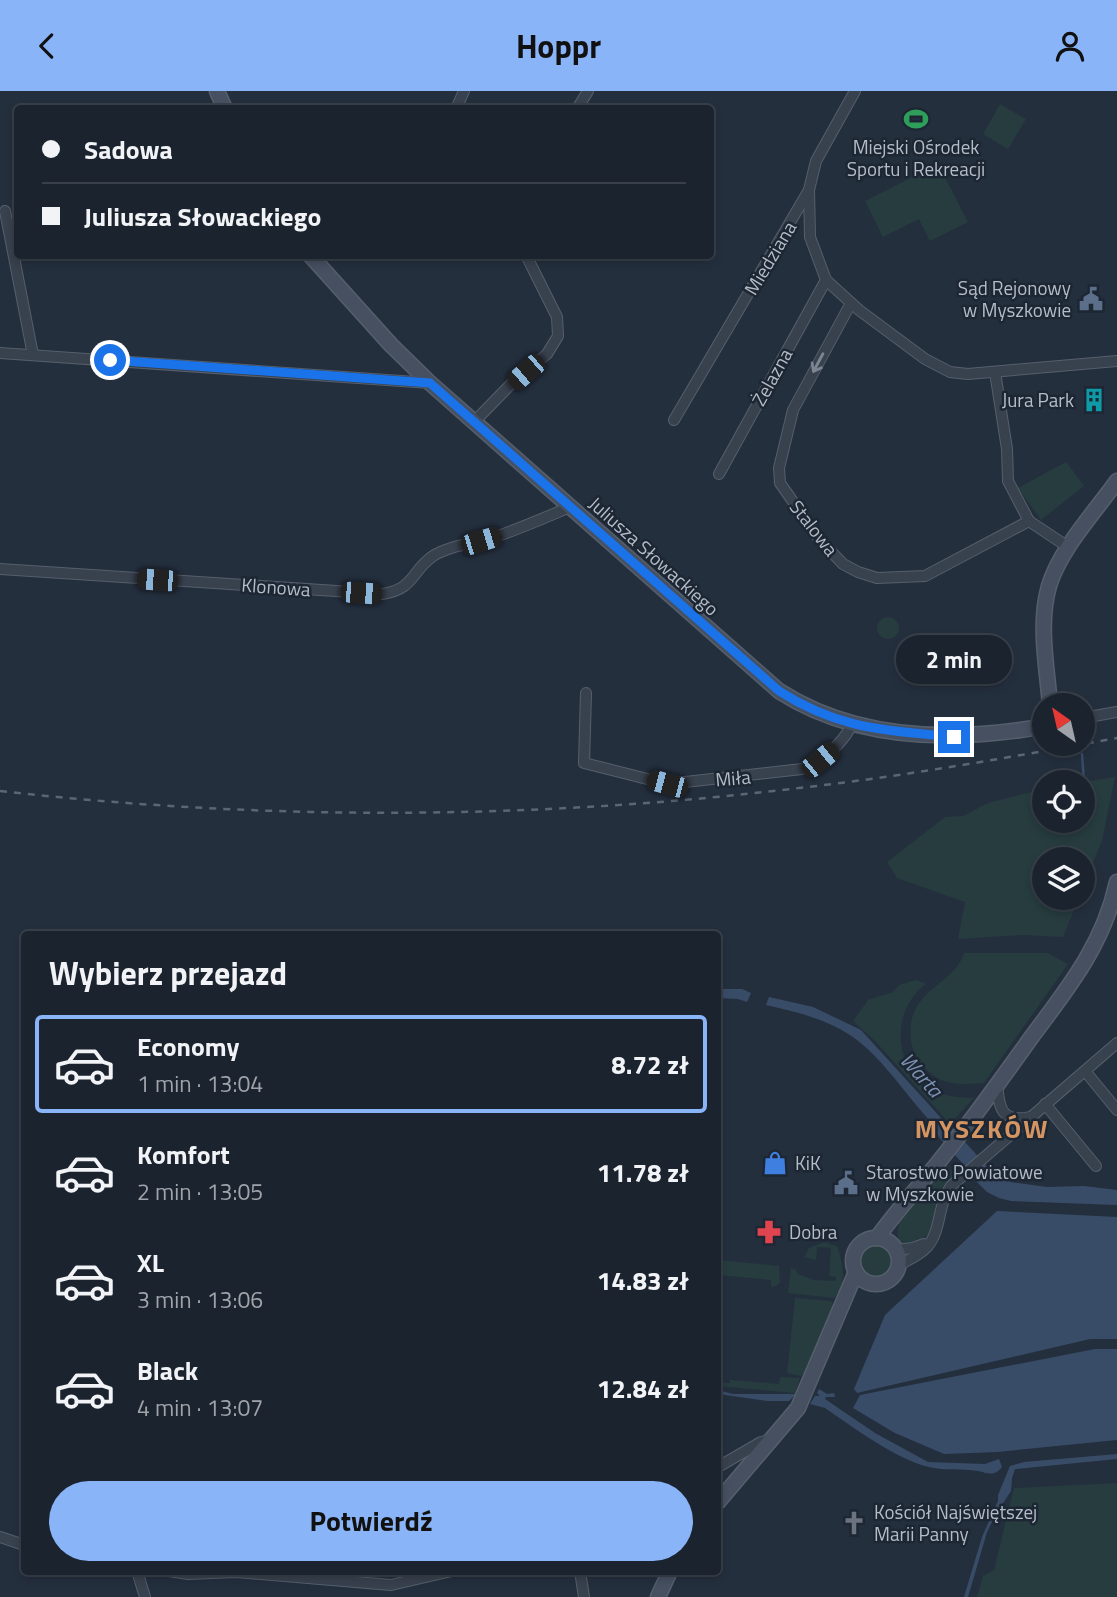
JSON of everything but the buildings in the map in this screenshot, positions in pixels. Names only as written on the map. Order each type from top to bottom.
[{"type":"street","name":"Miedziana","points":[[674,420],[809,190],[816,161],[855,91]]},
{"type":"street","points":[[809,190],[810,237],[826,280],[898,340],[943,369],[959,373],[995,372],[1117,361]]},
{"type":"street","points":[[5,211],[14,257]]},
{"type":"street","points":[[14,259],[33,355]]},
{"type":"street","name":"Juliusza Słowackiego","points":[[314,259],[391,345],[430,383],[779,691],[817,713],[852,725],[954,737],[1032,728]]},
{"type":"street","points":[[474,422],[547,354],[558,335],[557,317],[528,259]]},
{"type":"street","name":"Żelazna","points":[[719,474],[826,280]]},
{"type":"street","name":"Stalowa","points":[[851,303],[793,410],[781,459],[779,483],[819,539],[843,564],[866,575],[891,578],[925,576],[1029,521]]},
{"type":"street","points":[[0,353],[430,383]]},
{"type":"street","points":[[995,372],[1009,481],[1029,521],[1068,547]]},
{"type":"street","points":[[1049,693],[1043,628],[1049,585],[1068,547],[1117,481]]},
{"type":"street","name":"Klonowa","points":[[0,569],[382,594],[407,585],[433,555],[498,536],[570,507]]},
{"type":"street","name":"Miła","points":[[586,693],[584,763],[667,784],[802,769],[820,760],[844,739],[852,725]]},
{"type":"street","points":[[1096,716],[1117,712]]},
{"type":"street","points":[[870,1283],[856,1272],[853,1261],[856,1250],[863,1242],[877,1237],[902,1207],[964,1129],[1073,981],[1091,954],[1105,925],[1117,882]]},
{"type":"street","points":[[877,1237],[896,1253],[926,1248],[936,1232],[945,1194],[967,1171],[1117,1043]]},
{"type":"street","points":[[1085,1070],[1117,1110]]},
{"type":"street","points":[[997,1084],[1000,1107],[1004,1113],[1016,1119],[1031,1117]]},
{"type":"street","points":[[1045,1104],[1096,1166]]},
{"type":"street","points":[[838,1314],[860,1288],[870,1283],[886,1282],[894,1275],[896,1253],[893,1231],[902,1207]]},
{"type":"street","points":[[721,1498],[798,1408],[856,1272]]},
{"type":"street","points":[[721,1465],[771,1439]]},
{"type":"street","points":[[0,1537],[21,1544]]},
{"type":"street","points":[[138,1575],[145,1597]]},
{"type":"street","points":[[272,1575],[398,1584],[435,1575]]},
{"type":"street","points":[[366,1575],[368,1583]]},
{"type":"street","points":[[581,1575],[584,1597]]},
{"type":"street","points":[[658,1597],[668,1575]]},
{"type":"green space","points":[[1000,104],[1026,119],[1008,149],[983,134]]},
{"type":"green space","points":[[938,164],[968,222],[930,241],[919,219],[883,237],[865,201]]},
{"type":"green space","points":[[1066,462],[1084,486],[1041,520],[1018,488]]},
{"type":"green space","points":[[888,617],[896,620],[899,628],[896,636],[888,639],[880,636],[877,628],[880,620]]},
{"type":"green space","points":[[1115,777],[1102,841],[1095,858],[1095,847],[1032,847],[1032,910],[1074,910],[1063,937],[1023,935],[958,939],[965,902],[897,878],[887,862],[945,817],[963,816],[988,803],[1032,792],[1032,833],[1095,833],[1095,780]]},
{"type":"green space","points":[[964,953],[1048,953],[1068,964],[984,1083],[957,1084],[941,1080],[927,1070],[912,1047],[910,1029],[918,1004],[957,967]]},
{"type":"green space","points":[[916,980],[926,984],[915,995],[902,1022],[903,1053],[918,1079],[931,1089],[952,1096],[974,1098],[950,1124],[875,1041],[853,1021],[868,1000],[893,992],[899,985]]},
{"type":"green space","points":[[944,1164],[956,1175],[939,1199],[931,1230],[922,1240],[905,1245],[898,1237],[900,1221]]},
{"type":"green space","points":[[824,1242],[837,1246],[839,1252],[843,1280],[838,1293],[834,1298],[788,1293],[791,1268],[814,1280],[836,1281],[836,1277],[829,1276],[831,1248],[817,1247],[816,1260],[804,1257],[809,1248]]},
{"type":"green space","points":[[876,1243],[888,1248],[893,1260],[888,1272],[876,1277],[864,1272],[859,1260],[864,1248]]},
{"type":"green space","points":[[721,1260],[779,1266],[780,1283],[771,1287],[771,1280],[721,1275]]},
{"type":"green space","points":[[795,1298],[831,1301],[833,1305],[801,1376],[787,1373]]},
{"type":"green space","points":[[780,1377],[800,1378],[795,1393],[721,1386],[721,1382],[730,1383],[730,1380],[779,1384]]},
{"type":"green space","points":[[1117,1483],[1117,1597],[977,1597],[983,1576],[994,1570],[1014,1488]]},
{"type":"water","points":[[721,989],[742,989],[751,993],[747,1002],[721,998]]},
{"type":"water","points":[[769,997],[813,1007],[861,1030],[952,1130],[945,1140],[942,1133],[890,1073],[857,1040],[825,1022],[766,1005]]},
{"type":"water","points":[[992,1166],[1010,1182],[1047,1187],[1084,1186],[1117,1190],[1117,1205],[1011,1201],[999,1198],[987,1192],[976,1181]]},
{"type":"water","points":[[997,1211],[1117,1217],[1117,1339],[1090,1339],[857,1393],[854,1389],[885,1315]]},
{"type":"water","points":[[1095,1349],[1117,1349],[1117,1440],[997,1452],[944,1454],[895,1433],[853,1408],[860,1395]]},
{"type":"water","points":[[819,1389],[827,1394],[834,1393],[835,1397],[825,1399],[875,1433],[928,1462],[985,1464],[999,1459],[1002,1467],[991,1473],[935,1468],[916,1463],[876,1442],[825,1408],[810,1404],[815,1396],[820,1396],[817,1393]]},
{"type":"water","points":[[721,1391],[733,1394],[796,1394],[789,1401],[767,1401],[721,1394]]},
{"type":"water","points":[[1117,1454],[1117,1459],[1015,1469],[1011,1491],[987,1532],[968,1597],[964,1597],[982,1537],[1010,1466],[1024,1462]]},
{"type":"waterway","points":[[1082,756],[1083,770]]},
{"type":"waterway","name":"Warta","points":[[945,1132],[994,1186],[1000,1187]]},
{"type":"railway","points":[[0,791],[200,808],[300,812],[500,811],[700,799],[839,783],[958,766],[1117,738]]},
{"type":"place","name":"Miejski Ośrodek Sportu i Rekreacji","points":[[916,119]]},
{"type":"place","name":"Sąd Rejonowy w Myszkowie","points":[[1091,299]]},
{"type":"place","name":"Jura Park","points":[[1094,400]]},
{"type":"place","name":"KiK","points":[[775,1163]]},
{"type":"place","name":"Starostwo Powiatowe w Myszkowie","points":[[846,1183]]},
{"type":"place","name":"Dobra","points":[[769,1232]]},
{"type":"place","name":"Kościół Najświętszej Marii Panny","points":[[854,1523]]},
{"type":"district","name":"MYSZKÓW","points":[[982,1129]]},
{"type":"route","points":[[110,360],[430,383],[779,691],[817,713],[852,725],[954,737]]}]
